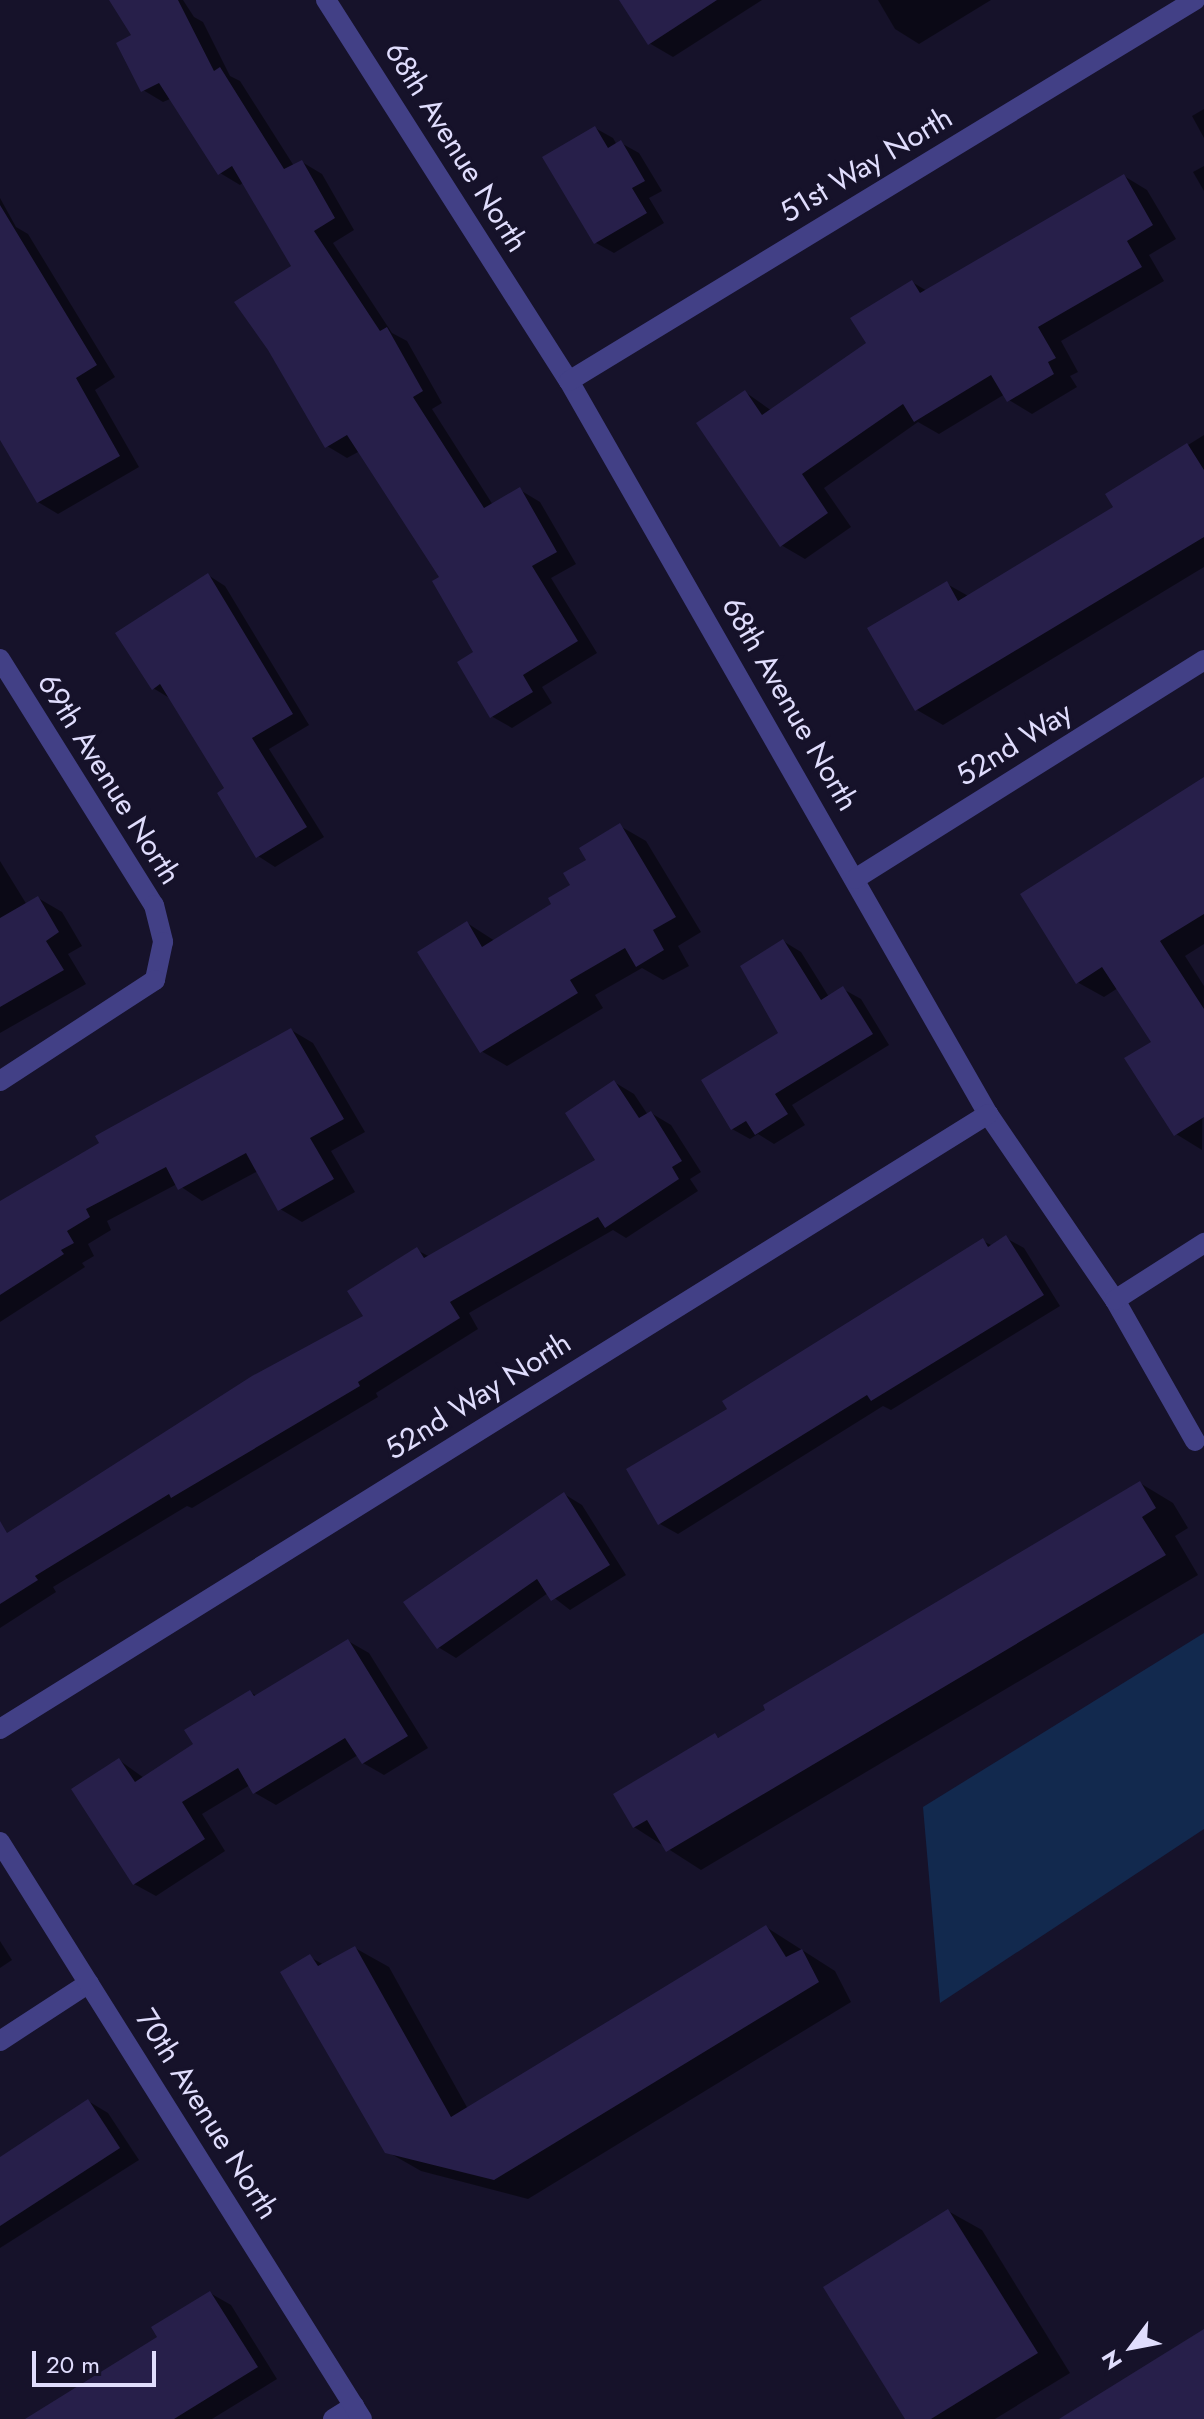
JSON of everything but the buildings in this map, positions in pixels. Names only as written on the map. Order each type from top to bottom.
[{"type":"street","name":"68th Avenue North","points":[[326,0],[569,381],[988,1114],[1115,1300],[1195,1441]]},
{"type":"street","name":"51st Way North","points":[[569,381],[1195,0]]},
{"type":"street","name":"69th Avenue North","points":[[0,659],[154,905],[163,942],[155,980],[0,1081]]},
{"type":"street","name":"52nd Way","points":[[855,879],[1204,660]]},
{"type":"street","name":"52nd Way North","points":[[0,1729],[988,1114]]},
{"type":"street","points":[[1115,1300],[1204,1243]]},
{"type":"street","name":"70th Avenue North","points":[[0,1842],[358,2412]]},
{"type":"street","points":[[0,2041],[89,1983]]},
{"type":"street","points":[[333,2419],[358,2412]]},
{"type":"water","points":[[1204,1633],[1204,1829],[940,2003],[923,1807]]}]
